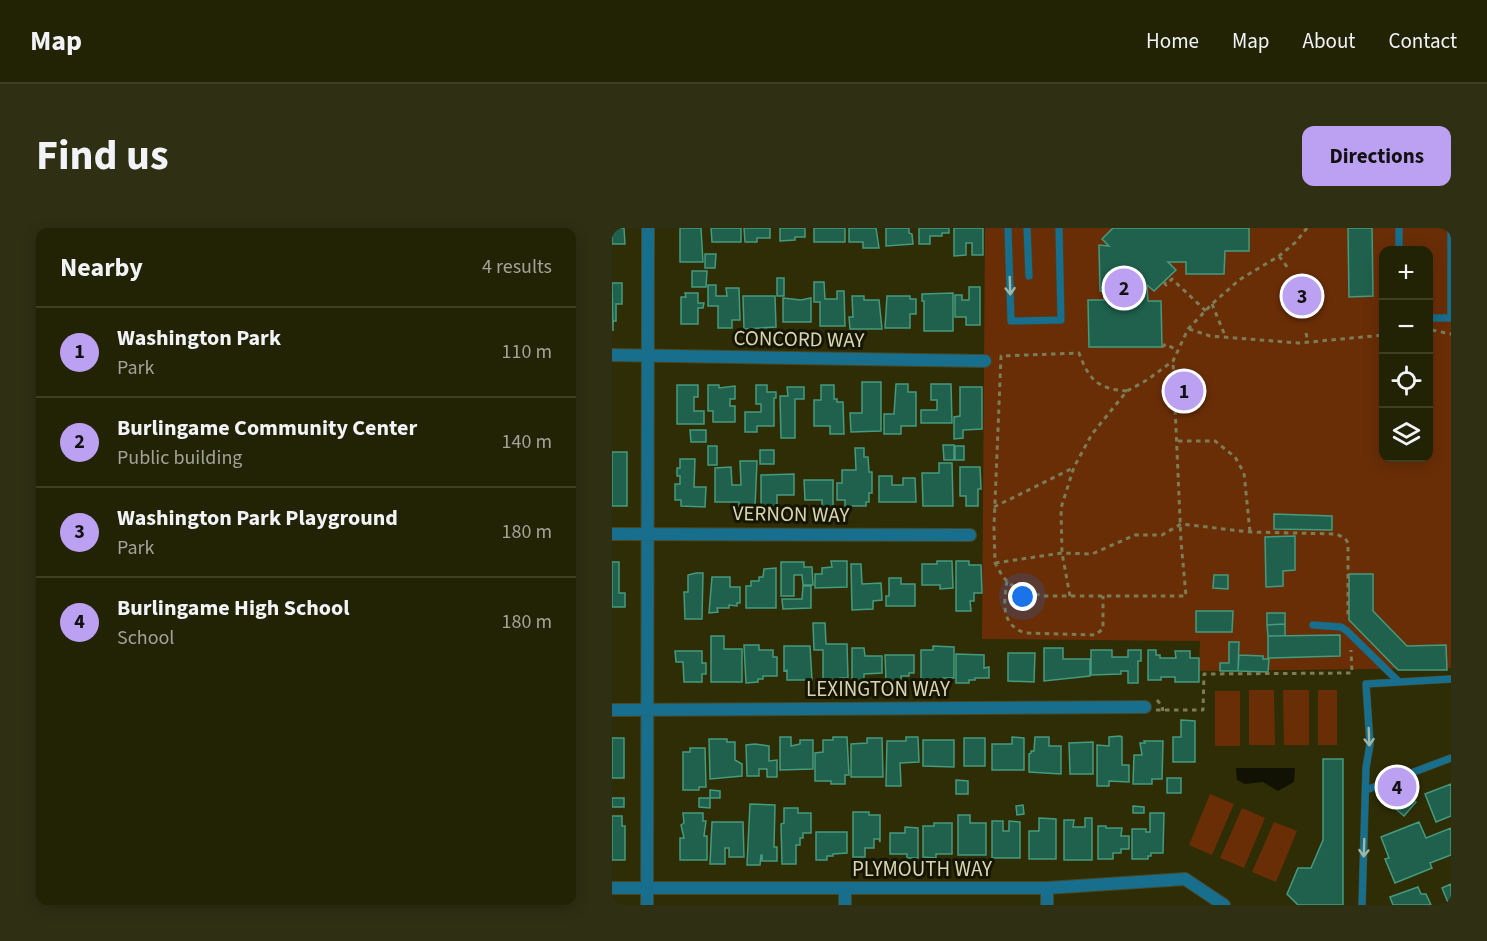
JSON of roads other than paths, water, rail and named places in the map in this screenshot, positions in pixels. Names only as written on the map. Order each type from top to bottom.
[{"type":"street","points":[[647,905],[646,357],[648,228]]},
{"type":"street","name":"CONCORD WAY","points":[[612,355],[985,361]]},
{"type":"street","name":"VERNON WAY","points":[[612,534],[970,535]]},
{"type":"street","name":"LEXINGTON WAY","points":[[612,710],[1145,707]]},
{"type":"street","name":"PLYMOUTH WAY","points":[[612,888],[1047,888],[1185,879],[1224,905]]},
{"type":"street","points":[[1047,888],[1047,905]]},
{"type":"street","points":[[845,889],[845,905]]},
{"type":"lane","points":[[1008,228],[1011,321],[1061,321],[1059,228]]},
{"type":"lane","points":[[1027,228],[1029,276]]},
{"type":"lane","points":[[1399,228],[1399,246]]},
{"type":"lane","points":[[1433,318],[1450,318],[1451,230]]},
{"type":"lane","points":[[1312,625],[1341,627],[1398,681]]},
{"type":"lane","points":[[1362,905],[1366,768],[1370,744],[1366,684],[1451,679]]},
{"type":"lane","points":[[1366,790],[1451,758]]},
{"type":"place","name":"Burlingame Community Center","points":[[1124,288]]},
{"type":"place","name":"Washington Park Playground","points":[[1302,296]]},
{"type":"place","name":"Washington Park","points":[[1184,391]]},
{"type":"place","name":"Burlingame High School","points":[[1397,787]]}]
